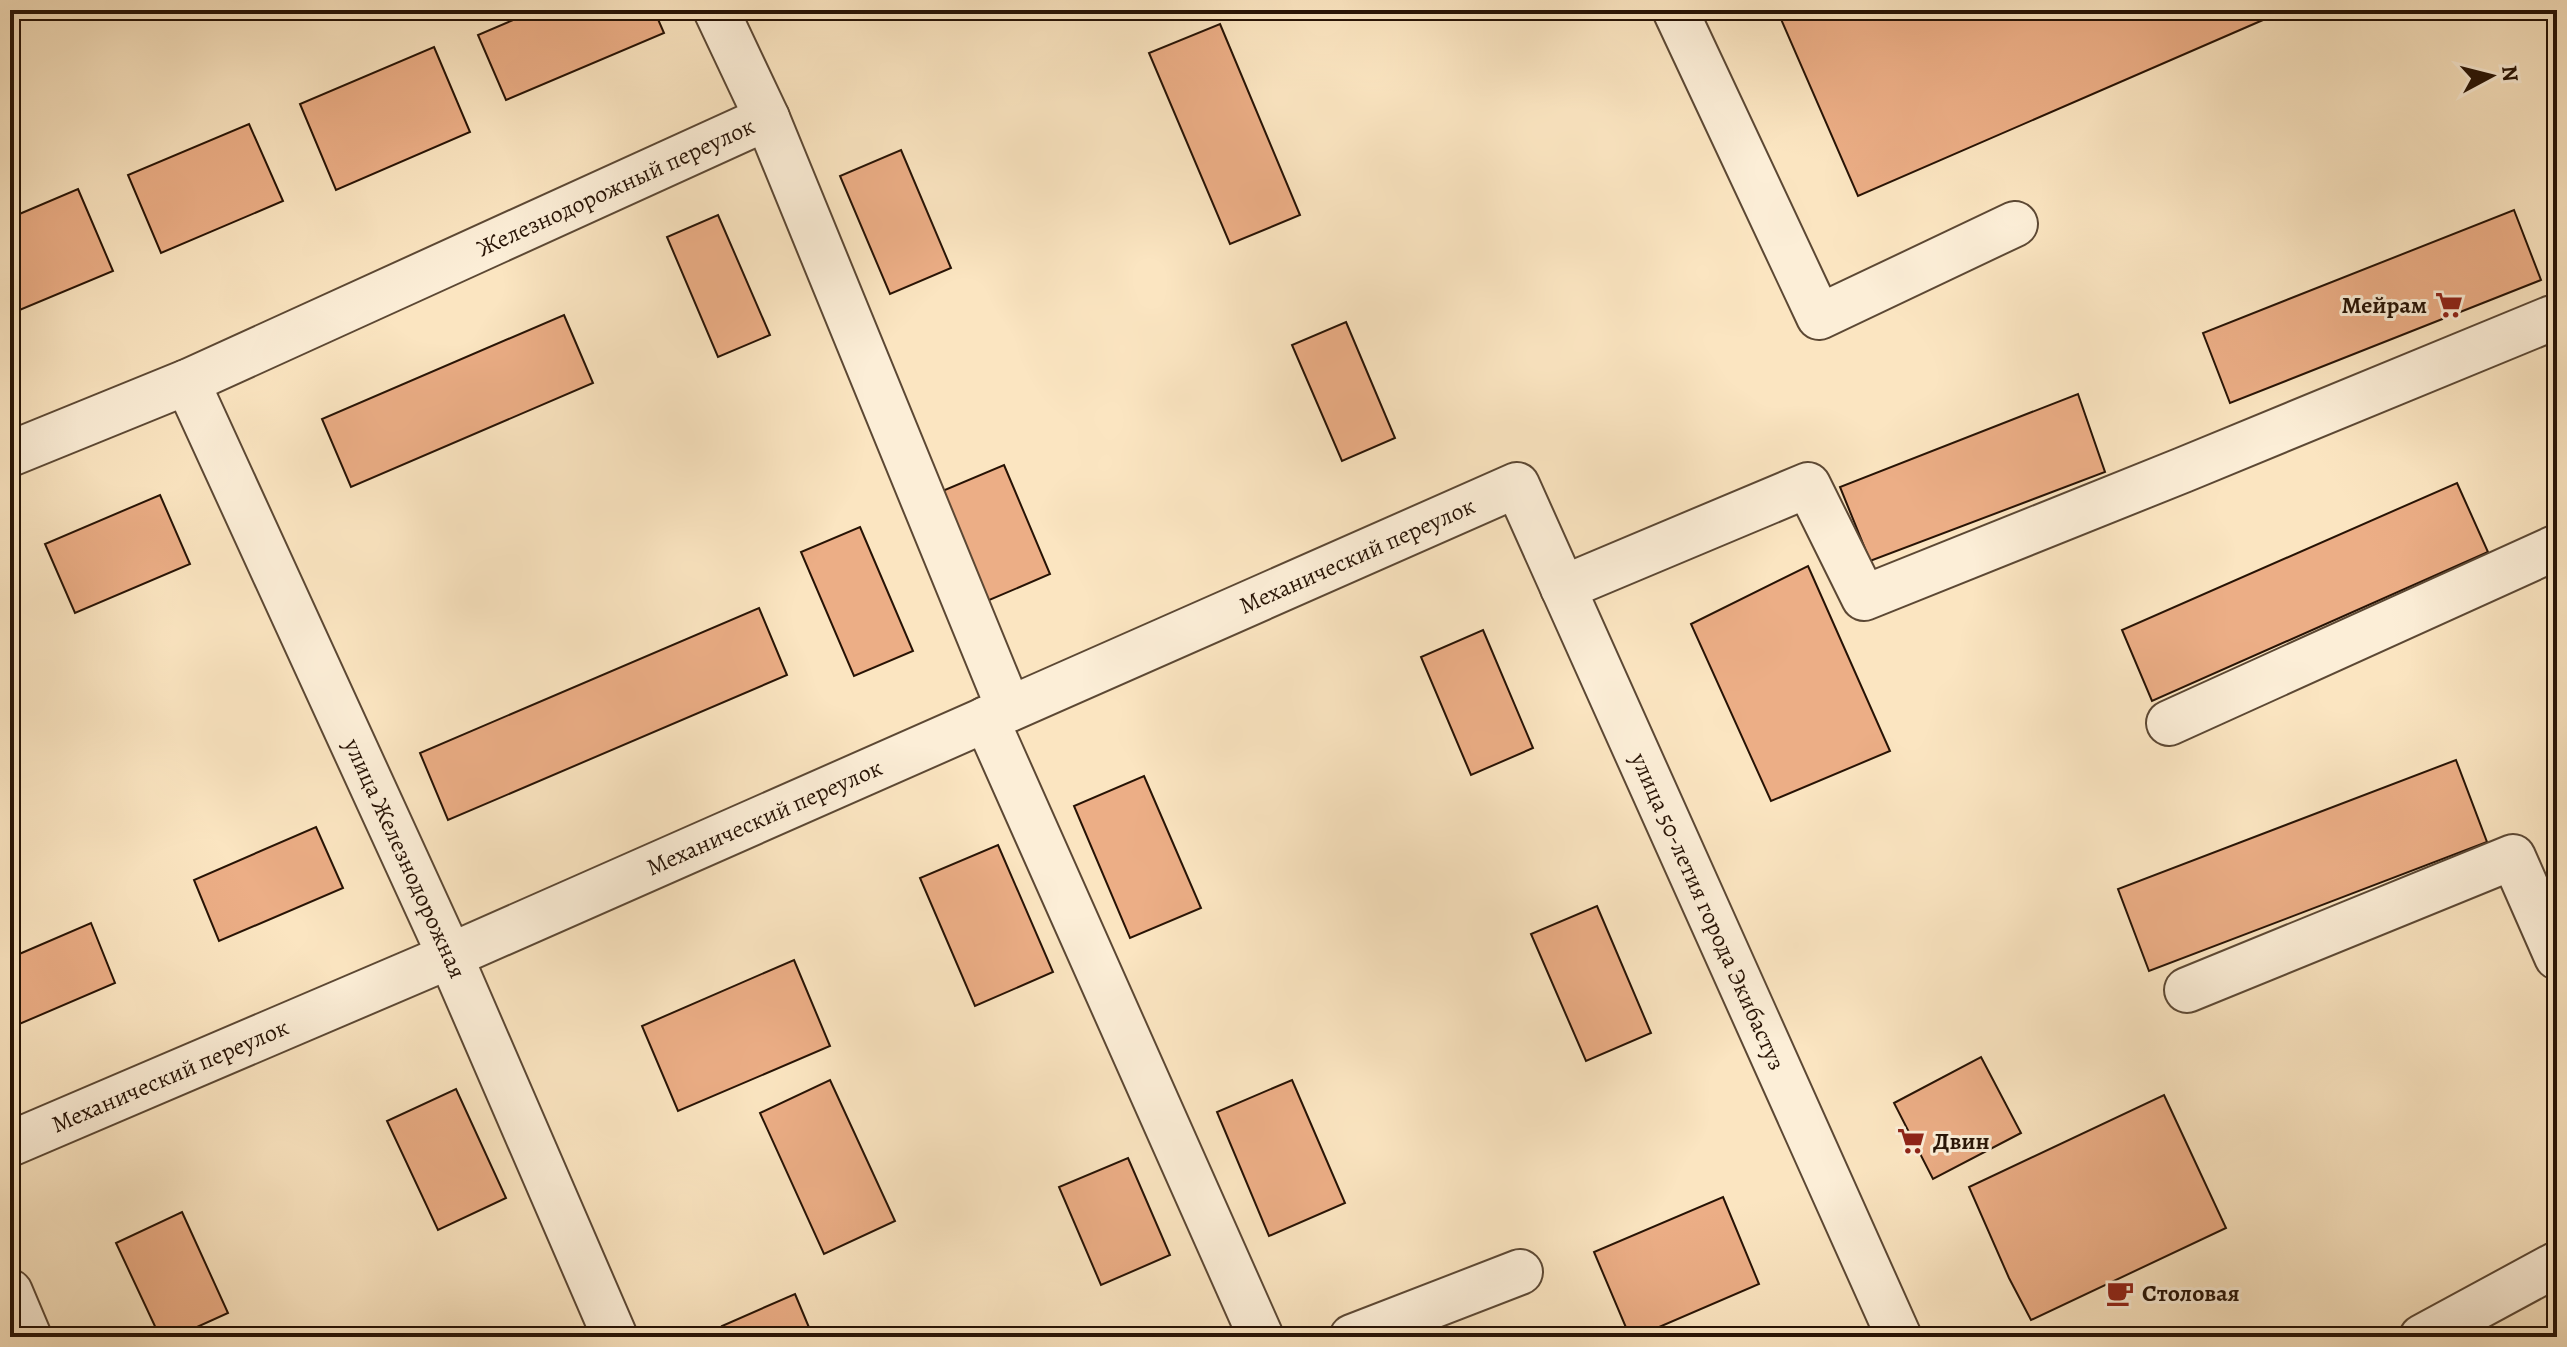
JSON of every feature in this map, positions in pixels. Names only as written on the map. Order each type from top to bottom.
[{"type":"street","points":[[716,10],[767,118]]},
{"type":"street","points":[[1675,10],[1819,317],[2015,224]]},
{"type":"street","name":"Железнодорожный переулок","points":[[10,454],[187,382],[767,118],[998,714],[1261,1337]]},
{"type":"street","points":[[1563,588],[1808,485],[1864,598],[2555,322]]},
{"type":"street","name":"улица Железнодорожная","points":[[187,382],[450,956],[615,1337]]},
{"type":"street","name":"Механический переулок","points":[[10,1144],[450,956],[1517,485]]},
{"type":"street","name":"улица 50-летия города Экибастуз","points":[[1517,485],[1899,1337]]},
{"type":"street","points":[[2169,723],[2557,547]]},
{"type":"street","points":[[2187,990],[2513,857],[2557,957]]},
{"type":"street","points":[[2422,1337],[2557,1264]]},
{"type":"street","points":[[1352,1337],[1520,1272]]},
{"type":"street","points":[[10,1292],[29,1337]]},
{"type":"building","points":[[537,10],[654,10],[664,33],[506,100],[478,35]]},
{"type":"building","points":[[1777,10],[2286,10],[1858,196]]},
{"type":"building","points":[[1220,24],[1300,215],[1230,244],[1149,53]]},
{"type":"building","points":[[434,47],[470,132],[336,190],[300,104]]},
{"type":"building","points":[[249,124],[283,201],[161,253],[128,175]]},
{"type":"building","points":[[901,150],[951,268],[890,294],[840,176]]},
{"type":"building","points":[[78,189],[113,271],[10,314],[10,218]]},
{"type":"building","points":[[2514,210],[2541,280],[2230,403],[2203,333]]},
{"type":"building","points":[[718,215],[770,335],[718,357],[667,237]]},
{"type":"building","points":[[564,315],[593,383],[351,487],[322,419]]},
{"type":"building","points":[[1346,322],[1395,438],[1342,461],[1292,345]]},
{"type":"building","points":[[2078,394],[2105,472],[1870,561],[1840,487]]},
{"type":"building","points":[[1004,465],[1050,574],[987,601],[940,492]]},
{"type":"building","points":[[2457,483],[2488,552],[2152,701],[2122,630]]},
{"type":"building","points":[[160,495],[190,564],[75,613],[45,544]]},
{"type":"building","points":[[860,527],[913,651],[854,676],[801,552]]},
{"type":"building","points":[[1808,566],[1890,751],[1771,801],[1691,624]]},
{"type":"building","points":[[759,608],[787,675],[448,820],[420,753]]},
{"type":"building","points":[[1483,630],[1533,748],[1471,775],[1421,657]]},
{"type":"building","points":[[2456,760],[2487,842],[2149,971],[2118,889]]},
{"type":"building","points":[[1144,776],[1201,908],[1130,938],[1074,806]]},
{"type":"building","points":[[316,827],[343,888],[219,941],[194,880]]},
{"type":"building","points":[[998,845],[1053,972],[975,1006],[920,878]]},
{"type":"building","points":[[1597,906],[1651,1033],[1586,1061],[1531,934]]},
{"type":"building","points":[[91,923],[115,983],[10,1028],[10,958]]},
{"type":"building","points":[[794,960],[830,1046],[678,1111],[642,1026]]},
{"type":"building","points":[[1981,1057],[2021,1133],[1933,1179],[1894,1103]]},
{"type":"building","points":[[830,1080],[895,1221],[824,1254],[760,1113]]},
{"type":"building","points":[[1292,1080],[1345,1203],[1269,1236],[1217,1112]]},
{"type":"building","points":[[456,1089],[506,1198],[438,1230],[387,1121]]},
{"type":"building","points":[[2164,1095],[2226,1228],[2031,1320],[1969,1187]]},
{"type":"building","points":[[1128,1158],[1170,1255],[1101,1285],[1059,1187]]},
{"type":"building","points":[[1723,1197],[1759,1284],[1630,1337],[1594,1252]]},
{"type":"building","points":[[182,1212],[228,1313],[175,1337],[160,1337],[116,1243]]},
{"type":"building","points":[[795,1294],[813,1337],[727,1337],[722,1326]]},
{"type":"place","name":"Мейрам","points":[[2449,305]]},
{"type":"place","name":"Двин","points":[[1911,1141]]},
{"type":"place","name":"Столовая","points":[[2120,1293]]}]
